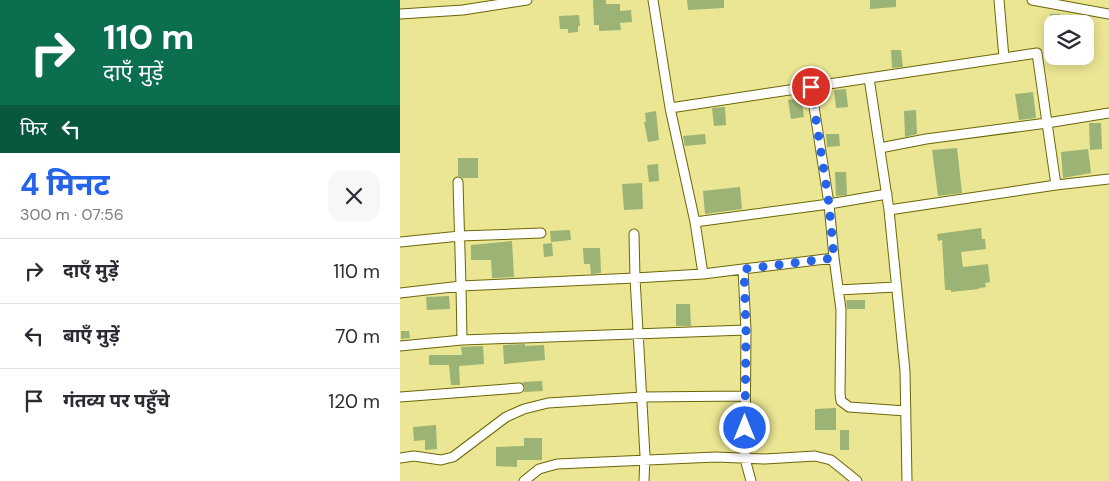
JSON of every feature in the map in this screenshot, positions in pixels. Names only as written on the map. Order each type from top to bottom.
[{"type":"street","points":[[400,14],[464,5],[527,0]]},
{"type":"street","points":[[653,0],[670,108],[695,222],[703,274]]},
{"type":"street","points":[[999,0],[1004,58]]},
{"type":"street","points":[[1032,0],[1109,14]]},
{"type":"street","points":[[670,108],[1036,53],[1056,185]]},
{"type":"street","points":[[869,78],[889,210],[905,371],[906,481]]},
{"type":"street","points":[[811,87],[829,204],[841,310],[841,401],[849,407],[906,411]]},
{"type":"street","points":[[880,148],[926,139],[1109,113]]},
{"type":"street","points":[[889,210],[1109,179]]},
{"type":"street","points":[[458,182],[462,340]]},
{"type":"street","points":[[695,222],[829,204],[887,194]]},
{"type":"street","points":[[400,242],[460,236],[540,233]]},
{"type":"street","points":[[634,234],[644,481]]},
{"type":"street","points":[[400,292],[461,286],[703,274],[834,258]]},
{"type":"street","points":[[744,269],[746,330],[745,459],[751,481]]},
{"type":"street","points":[[838,290],[896,287]]},
{"type":"street","points":[[400,346],[462,340],[746,330]]},
{"type":"street","points":[[400,397],[519,388]]},
{"type":"street","points":[[400,458],[414,456],[440,460],[453,457],[506,417],[524,409],[548,403],[642,397],[745,396]]},
{"type":"street","points":[[524,481],[539,469],[547,466],[716,457],[745,459],[823,457],[858,481]]},
{"type":"building","points":[[593,0],[606,0],[606,4],[620,4],[620,11],[631,10],[632,22],[620,23],[621,30],[599,31],[599,25],[594,25]]},
{"type":"building","points":[[687,0],[724,0],[724,8],[688,10]]},
{"type":"building","points":[[870,0],[896,0],[896,7],[870,9]]},
{"type":"building","points":[[579,15],[580,26],[578,26],[578,32],[568,33],[568,29],[560,29],[559,16]]},
{"type":"building","points":[[891,50],[901,50],[903,67],[892,68]]},
{"type":"building","points":[[846,89],[848,107],[836,108],[834,90]]},
{"type":"building","points":[[1033,92],[1036,118],[1019,120],[1015,94]]},
{"type":"building","points":[[801,98],[804,117],[791,119],[788,100]]},
{"type":"building","points":[[725,107],[726,125],[714,126],[712,108]]},
{"type":"building","points":[[916,110],[917,134],[905,137],[904,111]]},
{"type":"building","points":[[656,111],[659,140],[648,142],[644,122],[646,122],[645,113]]},
{"type":"building","points":[[1089,123],[1101,123],[1102,149],[1090,150]]},
{"type":"building","points":[[705,134],[706,144],[685,146],[683,136]]},
{"type":"building","points":[[826,134],[839,134],[840,146],[827,147]]},
{"type":"building","points":[[957,148],[962,193],[938,196],[932,150]]},
{"type":"building","points":[[1088,149],[1091,173],[1063,178],[1061,152]]},
{"type":"building","points":[[458,158],[478,158],[478,178],[458,176]]},
{"type":"building","points":[[658,164],[659,181],[649,182],[647,165]]},
{"type":"building","points":[[835,172],[846,172],[847,195],[836,196]]},
{"type":"building","points":[[642,183],[643,209],[624,210],[622,184]]},
{"type":"building","points":[[740,187],[742,209],[705,214],[703,191]]},
{"type":"building","points":[[981,228],[982,239],[985,239],[986,249],[961,252],[963,267],[988,264],[990,282],[985,283],[986,287],[979,289],[951,292],[951,290],[945,290],[942,240],[938,241],[937,234]]},
{"type":"building","points":[[570,230],[571,240],[551,242],[550,231]]},
{"type":"building","points":[[512,241],[514,277],[492,278],[491,260],[471,260],[471,245]]},
{"type":"building","points":[[552,243],[553,256],[544,257],[543,244]]},
{"type":"building","points":[[583,248],[600,248],[601,273],[591,274],[590,264],[584,264]]},
{"type":"building","points":[[449,296],[450,309],[427,310],[426,297]]},
{"type":"building","points":[[846,300],[865,300],[865,309],[847,309]]},
{"type":"building","points":[[676,304],[690,304],[691,326],[676,326]]},
{"type":"building","points":[[401,331],[409,331],[410,338],[401,339]]},
{"type":"building","points":[[525,344],[525,346],[544,345],[545,360],[504,364],[503,345]]},
{"type":"building","points":[[483,346],[484,364],[459,366],[460,385],[451,385],[449,365],[429,365],[429,355],[462,355],[461,347]]},
{"type":"building","points":[[542,381],[543,391],[524,392],[525,387],[522,382]]},
{"type":"building","points":[[836,408],[836,430],[815,430],[815,409]]},
{"type":"building","points":[[436,425],[437,449],[425,450],[425,440],[414,441],[413,427]]},
{"type":"building","points":[[840,430],[849,430],[849,450],[840,450]]},
{"type":"building","points":[[524,438],[542,438],[542,460],[517,460],[517,467],[496,466],[496,447],[524,446]]},
{"type":"route","points":[[745,428],[746,330],[744,269],[834,258],[829,204],[811,87]]}]
